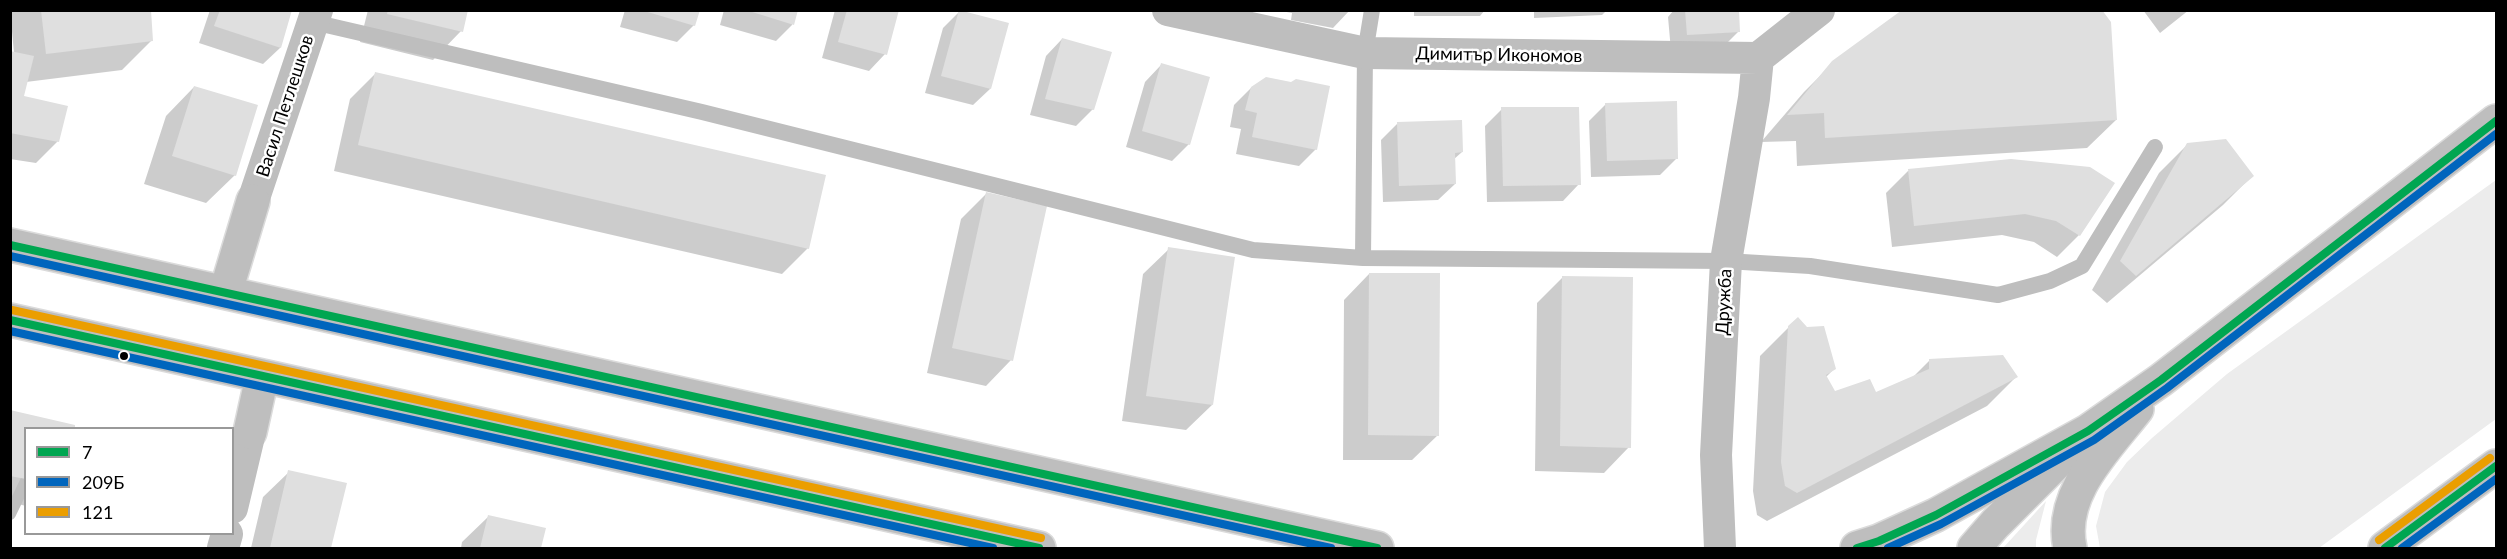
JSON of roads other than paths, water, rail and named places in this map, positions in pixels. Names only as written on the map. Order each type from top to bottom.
[{"type":"main road","points":[[1857,549],[1936,515],[2088,431],[2161,380],[2496,121]]},
{"type":"main road","points":[[226,291],[253,201]]},
{"type":"main road","points":[[10,245],[226,291],[1377,549]]},
{"type":"main road","points":[[10,321],[1039,549]]},
{"type":"main road","points":[[250,432],[262,377]]},
{"type":"main road","points":[[2070,549],[2068,522],[2076,491],[2161,380]]},
{"type":"main road","points":[[1974,549],[1995,524],[2088,431]]},
{"type":"main road","points":[[2385,549],[2496,466]]},
{"type":"street","name":"Димитър Икономов","points":[[1168,10],[1365,53],[1758,58]]},
{"type":"street","points":[[1758,58],[1819,10]]},
{"type":"street","name":"Васил Петлешков","points":[[253,201],[315,16]]},
{"type":"street","name":"Дружба","points":[[1720,549],[1716,455],[1726,261],[1754,98],[1758,58]]},
{"type":"street","points":[[234,500],[250,432]]},
{"type":"lane","points":[[1363,258],[1365,53],[1372,10]]},
{"type":"lane","points":[[315,16],[1253,250],[1363,258],[1726,261],[1810,266],[1998,296],[2050,281],[2082,266],[2156,147]]},
{"type":"waterway","points":[[10,514],[24,485]]}]
